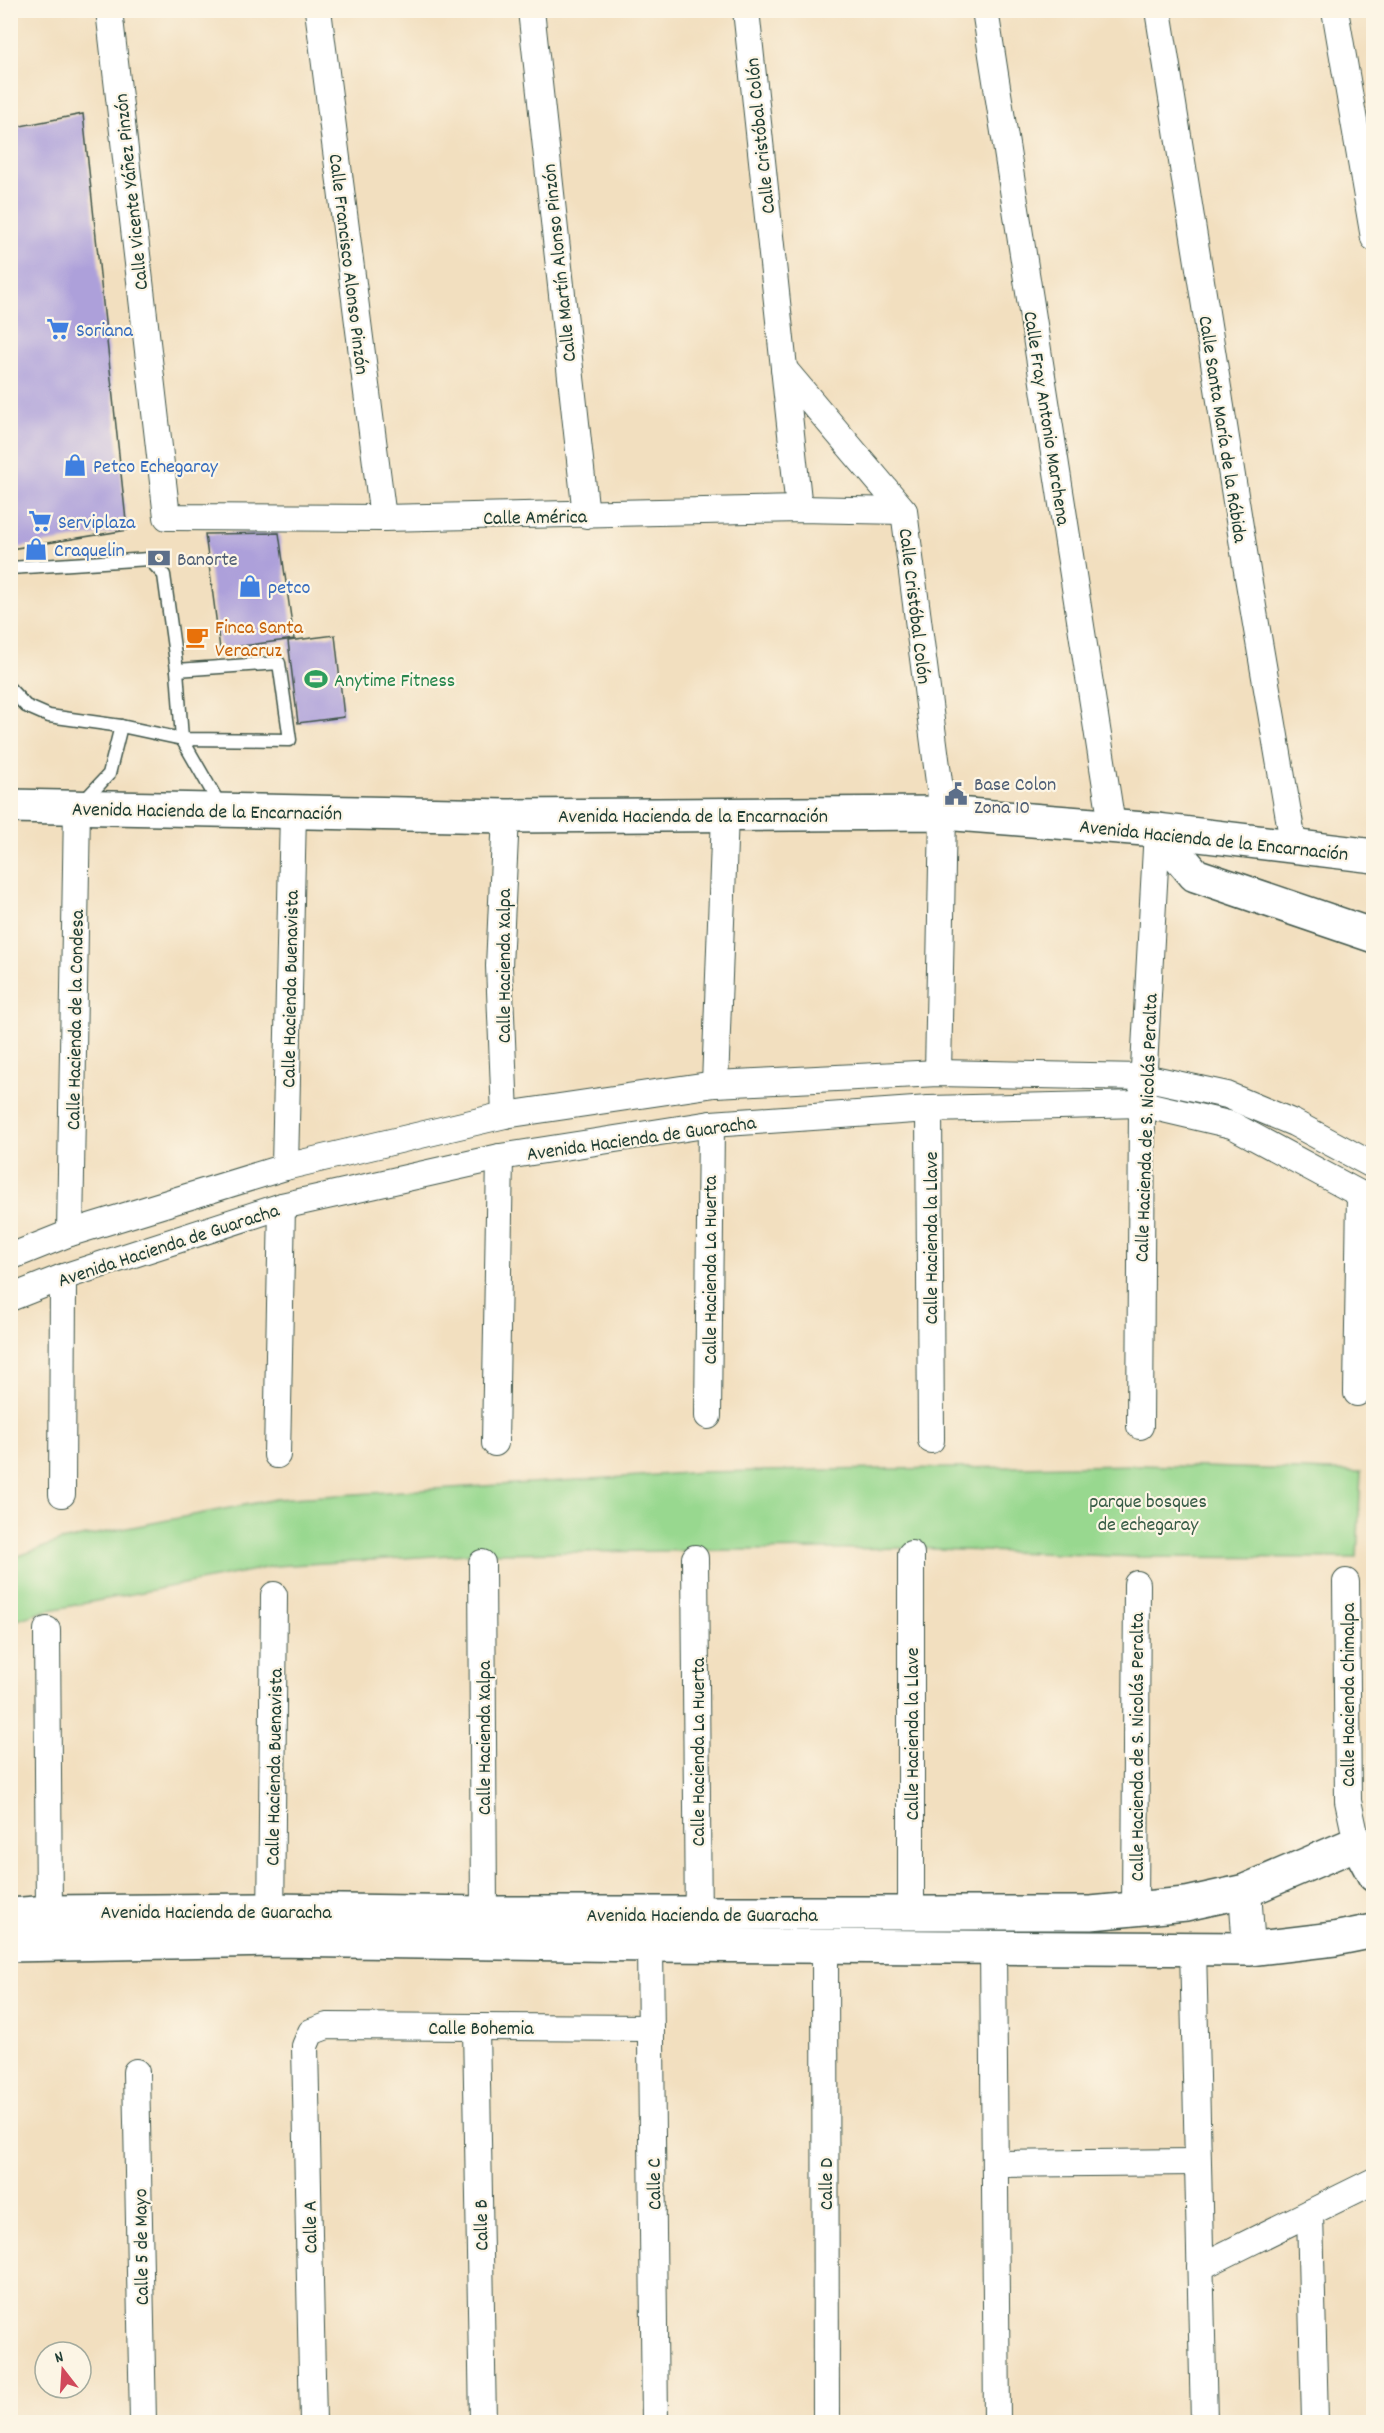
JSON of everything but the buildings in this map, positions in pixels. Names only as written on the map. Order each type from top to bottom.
[{"type":"main road","name":"Avenida Hacienda de la Encarnación","points":[[10,806],[506,816],[943,813],[1112,825],[1374,856]]},
{"type":"main road","points":[[1157,830],[1195,875],[1374,936]]},
{"type":"main road","name":"Avenida Hacienda de Guaracha","points":[[10,1915],[49,1912],[650,1945],[698,1929],[911,1914],[1091,1913],[1186,1904],[1245,1891],[1365,1833]]},
{"type":"main road","name":"Calle Hacienda Chimalpa","points":[[1365,1833],[1374,1875]]},
{"type":"main road","name":"Avenida Hacienda de Guaracha","points":[[10,1945],[271,1925],[484,1914],[698,1929],[825,1946],[1249,1949],[1334,1939],[1374,1931]]},
{"type":"street","name":"Calle Vicente Yáñez Pinzón","points":[[109,10],[167,517]]},
{"type":"street","name":"Calle Francisco Alonso Pinzón","points":[[318,10],[383,518]]},
{"type":"street","name":"Calle Martín Alonso Pinzón","points":[[531,10],[586,515]]},
{"type":"street","name":"Calle Cristóbal Colón","points":[[746,10],[799,509]]},
{"type":"street","name":"Calle Fray Antonio Marchena","points":[[985,10],[1112,825]]},
{"type":"street","name":"Calle Santa María de la Rábida","points":[[1158,10],[1246,566],[1294,848]]},
{"type":"street","points":[[1335,10],[1374,238]]},
{"type":"street","name":"Calle Cristóbal Colón","points":[[784,369],[904,511],[943,813]]},
{"type":"street","name":"Calle América","points":[[167,517],[383,518],[799,509],[904,511]]},
{"type":"street","name":"Calle Hacienda de la Condesa","points":[[70,1233],[78,807]]},
{"type":"street","name":"Calle Hacienda Buenavista","points":[[285,1167],[293,812]]},
{"type":"street","points":[[938,1073],[943,813]]},
{"type":"street","points":[[715,1084],[725,814]]},
{"type":"street","name":"Calle Hacienda Xalpa","points":[[505,1115],[500,966],[506,816]]},
{"type":"street","name":"Calle Hacienda de S. Nicolás Peralta","points":[[1140,1426],[1142,1104],[1157,830]]},
{"type":"street","name":"Avenida Hacienda de Guaracha","points":[[10,1257],[70,1233],[285,1167],[505,1115],[715,1084],[938,1073],[1143,1077],[1227,1095],[1294,1123],[1374,1166]]},
{"type":"street","points":[[662,1131],[651,1119],[651,1104],[664,1091]]},
{"type":"street","name":"Avenida Hacienda de Guaracha","points":[[10,1298],[63,1277],[282,1206],[500,1158],[711,1124],[929,1108],[1142,1104],[1232,1125],[1367,1201]]},
{"type":"street","name":"Calle Hacienda la Llave","points":[[929,1108],[931,1440]]},
{"type":"street","points":[[546,1110],[557,1119],[557,1134],[546,1150]]},
{"type":"street","name":"Calle Hacienda La Huerta","points":[[708,1416],[711,1124]]},
{"type":"street","points":[[495,1443],[500,1158]]},
{"type":"street","points":[[1357,1393],[1367,1201]]},
{"type":"street","points":[[277,1455],[282,1206]]},
{"type":"street","points":[[132,1214],[144,1251]]},
{"type":"street","points":[[62,1494],[63,1277]]},
{"type":"street","name":"Calle Hacienda la Llave","points":[[911,1554],[911,1914]]},
{"type":"street","name":"Calle Hacienda La Huerta","points":[[695,1558],[698,1929]]},
{"type":"street","name":"Calle Hacienda Xalpa","points":[[482,1563],[484,1914]]},
{"type":"street","name":"Calle Hacienda Chimalpa","points":[[1346,1582],[1348,1801],[1365,1833]]},
{"type":"street","name":"Calle Hacienda de S. Nicolás Peralta","points":[[1135,1910],[1137,1584]]},
{"type":"street","name":"Calle Hacienda Buenavista","points":[[271,1925],[274,1594]]},
{"type":"street","points":[[47,1630],[49,1912]]},
{"type":"street","points":[[1245,1891],[1249,1949]]},
{"type":"street","points":[[1091,1913],[1091,1947]]},
{"type":"street","name":"Calle C","points":[[650,1945],[655,2422]]},
{"type":"street","name":"Calle D","points":[[825,1946],[826,2422]]},
{"type":"street","points":[[993,1947],[997,2422]]},
{"type":"street","points":[[1193,1948],[1204,2422]]},
{"type":"street","name":"Calle Bohemia","points":[[311,2032],[327,2026],[651,2028]]},
{"type":"street","name":"Calle B","points":[[476,2027],[483,2422]]},
{"type":"street","name":"Calle A","points":[[311,2032],[305,2046],[313,2422]]},
{"type":"street","name":"Calle 5 de Mayo","points":[[136,2072],[143,2422]]},
{"type":"street","points":[[995,2164],[1197,2162]]},
{"type":"street","points":[[1200,2267],[1374,2181]]},
{"type":"street","points":[[1310,2213],[1315,2422]]},
{"type":"lane","points":[[10,568],[149,559],[164,575],[177,670],[182,739],[223,810]]},
{"type":"lane","points":[[10,689],[26,706],[49,716],[121,726],[182,739],[290,740],[279,663],[177,670]]},
{"type":"lane","points":[[78,807],[109,774],[121,726]]},
{"type":"green space","name":"parque bosques de echegaray","points":[[1139,1465],[1361,1472],[1357,1558],[1138,1557],[913,1548],[483,1553],[275,1566],[45,1611],[11,1622],[10,1559],[61,1541],[276,1499],[703,1472]]},
{"type":"place","name":"Soriana","points":[[58,329]]},
{"type":"place","name":"Petco Echegaray","points":[[75,465]]},
{"type":"place","name":"Serviplaza","points":[[40,521]]},
{"type":"place","name":"Craquelin","points":[[36,549]]},
{"type":"place","name":"Banorte","points":[[159,558]]},
{"type":"place","name":"petco","points":[[250,586]]},
{"type":"place","name":"Finca Santa Veracruz","points":[[197,637]]},
{"type":"place","name":"Anytime Fitness","points":[[316,679]]},
{"type":"place","name":"Base Colon Zona 10","points":[[956,794]]}]
